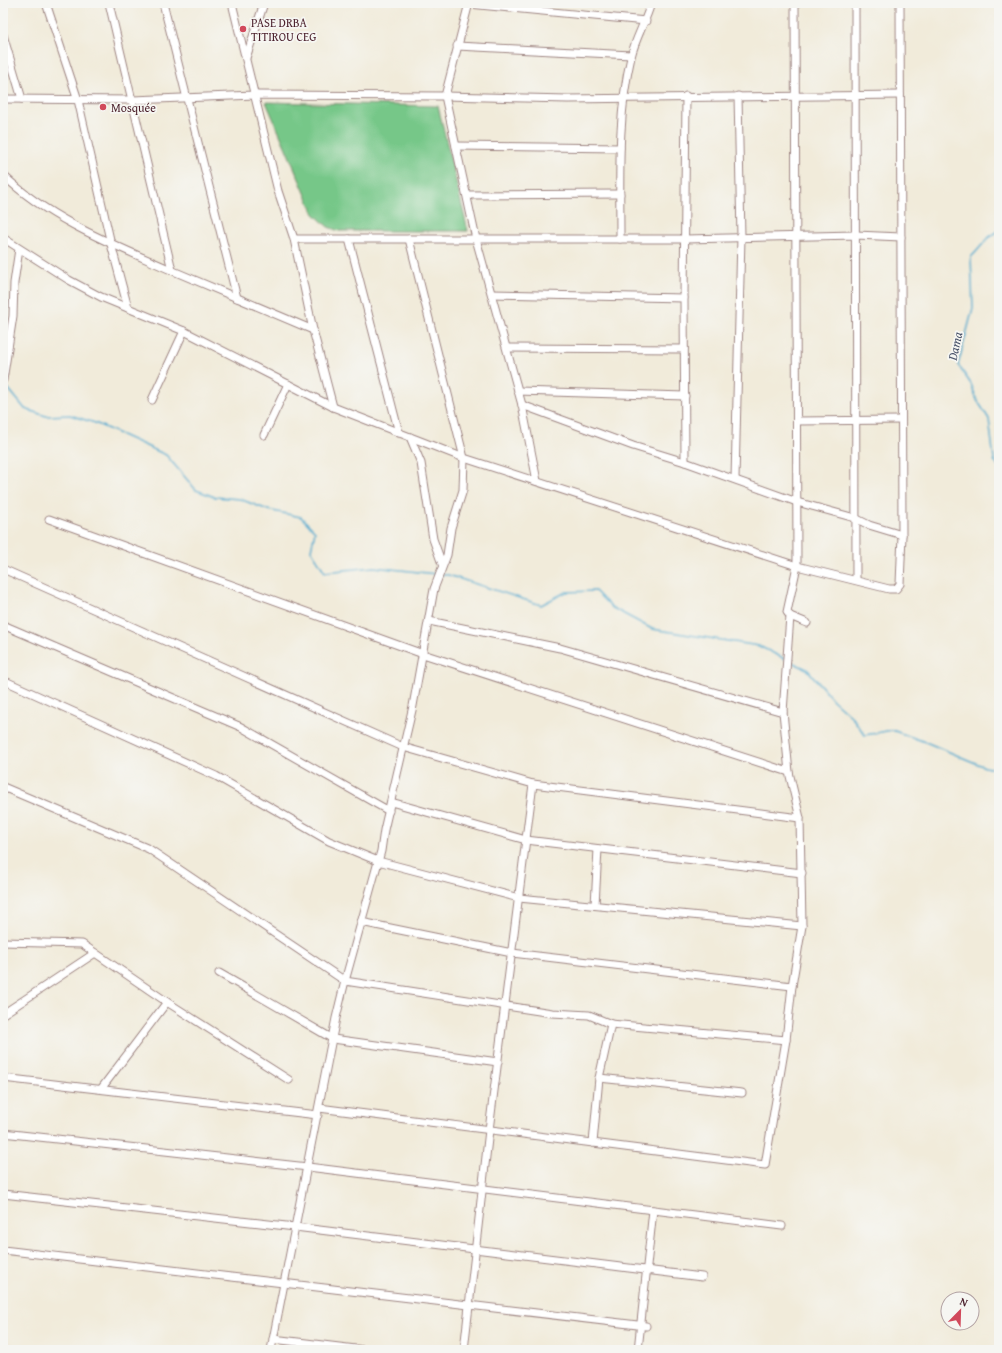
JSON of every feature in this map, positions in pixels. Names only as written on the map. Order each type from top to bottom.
[{"type":"street","points":[[46,3],[78,100],[110,244],[128,308]]},
{"type":"street","points":[[109,3],[172,270]]},
{"type":"street","points":[[163,3],[237,298]]},
{"type":"street","points":[[232,3],[278,191],[294,239],[313,330],[332,407]]},
{"type":"street","points":[[246,59],[264,3]]},
{"type":"street","points":[[620,239],[620,148],[623,98],[631,55],[646,21],[651,3]]},
{"type":"street","points":[[3,1078],[101,1090],[489,1130],[765,1166],[786,1040],[792,986],[802,926],[800,818],[789,772],[783,712],[790,616],[787,612],[797,566],[795,3]]},
{"type":"street","points":[[855,3],[856,235],[854,422],[856,580]]},
{"type":"street","points":[[3,238],[69,280],[128,308],[184,331],[332,407],[464,458],[797,566],[856,580],[889,590],[896,589],[900,584],[902,535],[900,3]]},
{"type":"street","points":[[537,481],[522,405],[476,239],[445,96],[469,4],[646,21]]},
{"type":"street","points":[[3,35],[22,99]]},
{"type":"street","points":[[457,46],[631,55]]},
{"type":"street","points":[[3,99],[133,100],[255,95],[445,96],[568,99],[686,96],[900,95]]},
{"type":"street","points":[[685,462],[684,298],[686,239],[686,96]]},
{"type":"street","points":[[735,479],[741,237],[738,96]]},
{"type":"street","points":[[456,146],[620,148]]},
{"type":"street","points":[[3,175],[23,194],[110,244],[313,330]]},
{"type":"street","points":[[467,195],[620,194]]},
{"type":"street","points":[[294,239],[686,239],[856,235],[901,237]]},
{"type":"street","points":[[349,239],[400,433]]},
{"type":"street","points":[[271,1350],[344,981],[378,862],[423,654],[434,588],[442,564],[447,555],[451,528],[464,490],[464,458],[409,239]]},
{"type":"street","points":[[3,380],[19,249]]},
{"type":"street","points":[[492,294],[684,298]]},
{"type":"street","points":[[152,400],[184,331]]},
{"type":"street","points":[[506,348],[684,349]]},
{"type":"street","points":[[264,435],[288,384]]},
{"type":"street","points":[[518,391],[685,396]]},
{"type":"street","points":[[522,405],[633,446],[735,479],[797,502],[855,518],[868,525],[902,535]]},
{"type":"street","points":[[797,421],[854,422],[901,420]]},
{"type":"street","points":[[410,437],[421,463],[433,539],[442,564]]},
{"type":"street","points":[[49,519],[423,654],[789,772]]},
{"type":"street","points":[[3,569],[403,747],[533,784],[800,818]]},
{"type":"street","points":[[790,616],[807,623]]},
{"type":"street","points":[[429,621],[560,648],[783,712]]},
{"type":"street","points":[[3,625],[241,727],[389,811]]},
{"type":"street","points":[[3,680],[216,776],[329,841],[378,862],[519,898],[802,926]]},
{"type":"street","points":[[464,1350],[489,1130],[533,784]]},
{"type":"street","points":[[3,787],[149,849],[344,981],[552,1013],[589,1015],[611,1024],[786,1040]]},
{"type":"street","points":[[391,802],[526,840],[802,873]]},
{"type":"street","points":[[595,905],[598,848]]},
{"type":"street","points":[[361,922],[512,953],[792,986]]},
{"type":"street","points":[[3,942],[82,944],[167,1002],[289,1080]]},
{"type":"street","points":[[3,1014],[95,953]]},
{"type":"street","points":[[219,974],[333,1039],[498,1062]]},
{"type":"street","points":[[101,1090],[167,1002]]},
{"type":"street","points":[[593,1143],[599,1078],[611,1024]]},
{"type":"street","points":[[599,1078],[742,1093]]},
{"type":"street","points":[[3,1133],[308,1167],[782,1226]]},
{"type":"street","points":[[3,1194],[295,1227],[702,1277]]},
{"type":"street","points":[[638,1350],[643,1326],[646,1270],[653,1210]]},
{"type":"street","points":[[3,1250],[643,1326]]},
{"type":"street","points":[[273,1339],[364,1350]]},
{"type":"green space","points":[[266,102],[438,106],[468,231],[339,231],[328,227],[314,214]]},
{"type":"waterway","name":"Dama","points":[[999,230],[987,239],[971,257],[973,308],[958,365],[971,384],[977,400],[989,419],[994,460],[999,468]]},
{"type":"waterway","points":[[3,382],[25,409],[46,416],[70,415],[95,423],[166,455],[196,490],[215,497],[240,499],[268,510],[301,517],[315,531],[311,550],[325,572],[374,567],[436,574]]},
{"type":"waterway","points":[[442,575],[448,575],[541,605],[566,592],[595,591],[611,607],[652,629],[759,646],[785,659]]},
{"type":"waterway","points":[[789,661],[807,669],[833,700],[852,717],[865,735],[892,730],[928,743],[985,767],[999,769]]},
{"type":"place","name":"PASE DRBA TITIROU CEG","points":[[243,29]]},
{"type":"place","name":"Mosquée","points":[[103,107]]}]
